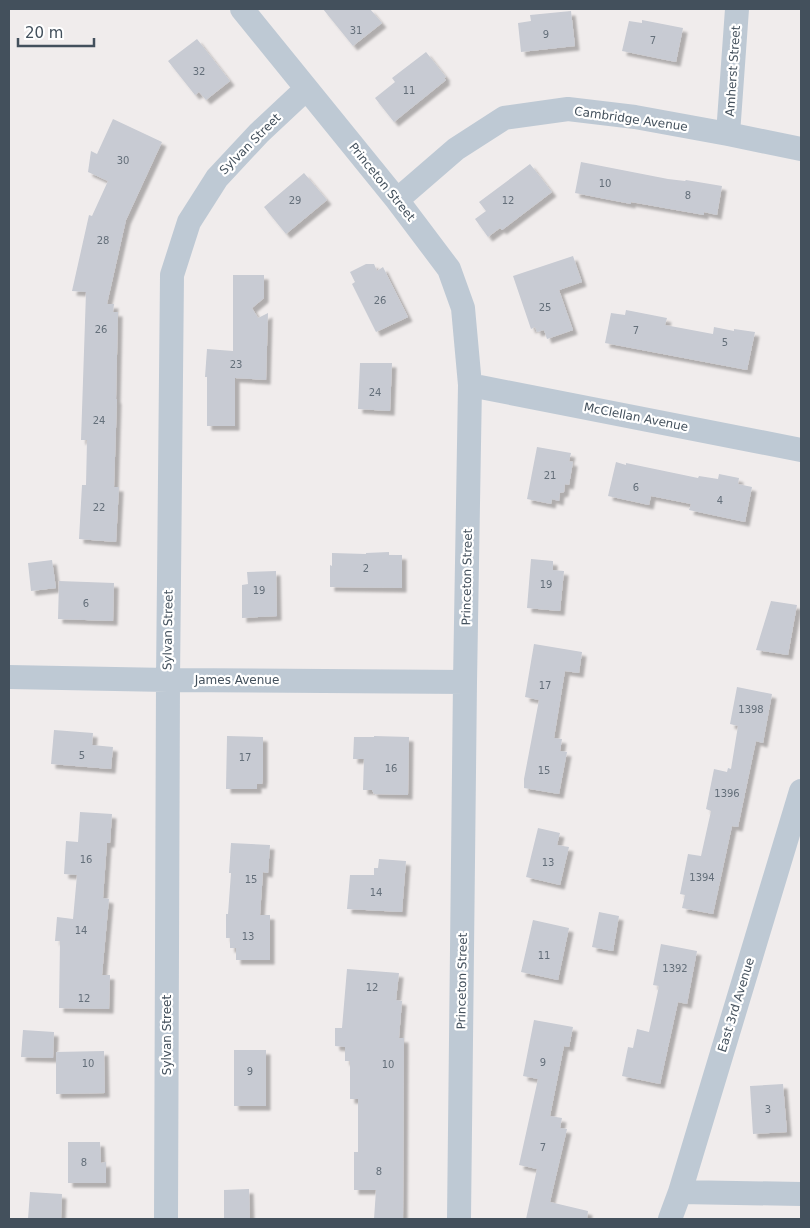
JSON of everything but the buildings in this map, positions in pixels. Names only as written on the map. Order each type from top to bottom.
[{"type":"street","name":"Princeton Street","points":[[242,9],[397,200],[449,269],[463,308],[470,385],[459,1219]]},
{"type":"street","name":"Amherst Street","points":[[728,134],[738,9]]},
{"type":"street","name":"Sylvan Street","points":[[166,1219],[172,275],[189,222],[217,178],[259,133],[306,89]]},
{"type":"street","name":"Cambridge Avenue","points":[[397,200],[456,149],[504,118],[568,109],[635,118],[801,149]]},
{"type":"street","name":"McClellan Avenue","points":[[470,385],[801,450]]},
{"type":"street","name":"James Avenue","points":[[9,677],[465,682]]},
{"type":"street","name":"East 3rd Avenue","points":[[670,1219],[680,1192],[801,791]]},
{"type":"street","points":[[680,1192],[801,1194]]}]
